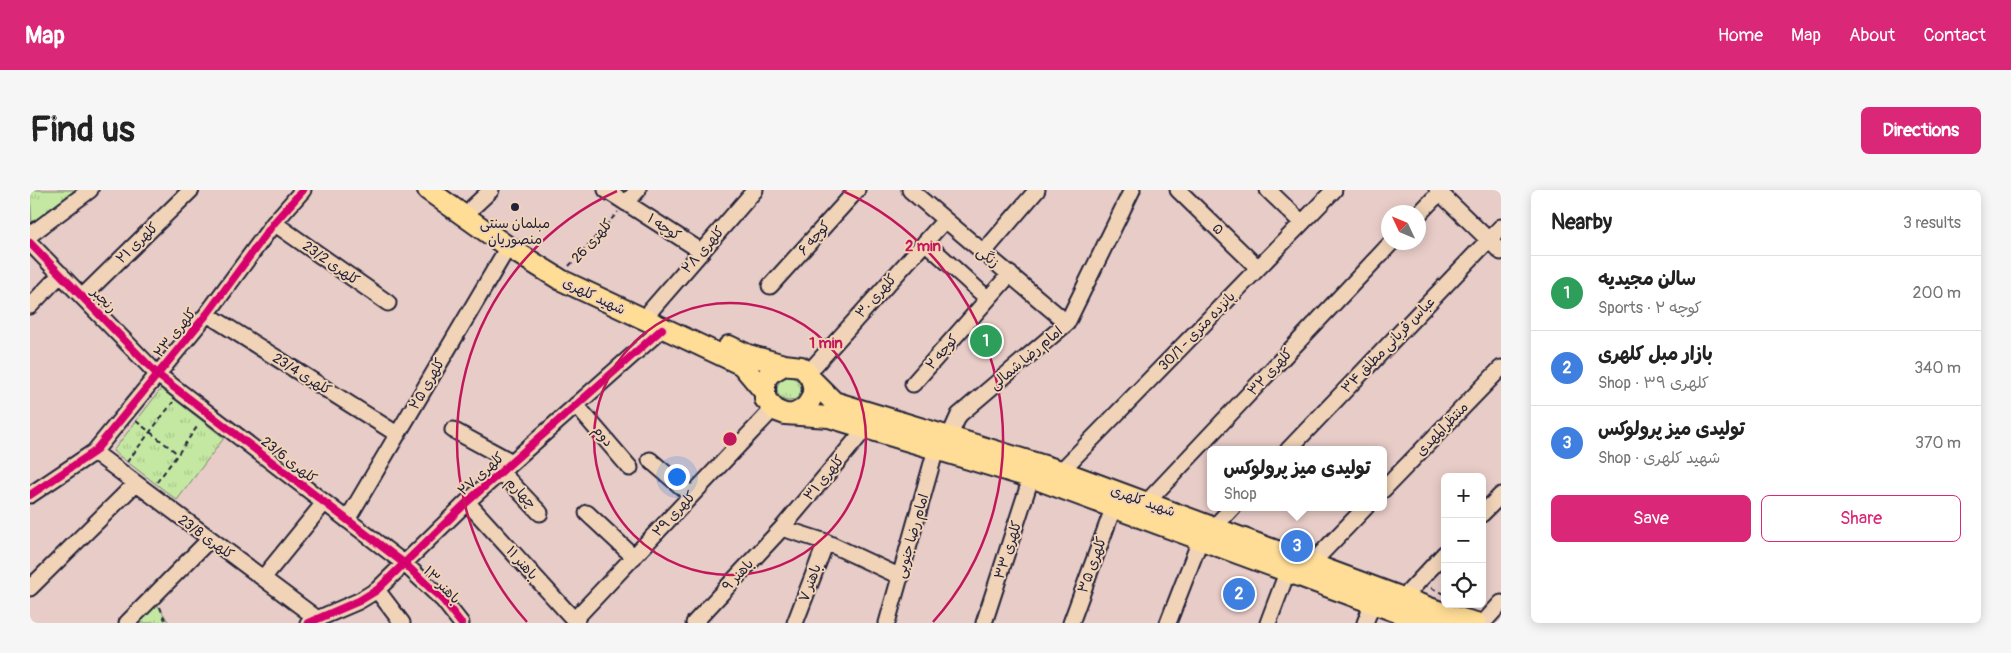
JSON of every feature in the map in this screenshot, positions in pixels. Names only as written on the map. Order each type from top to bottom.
[{"type":"main road","name":"شهید کلهری","points":[[428,190],[508,247],[561,280],[742,365],[764,390]]},
{"type":"main road","name":"شهید کلهری","points":[[448,190],[514,238],[567,270],[748,355],[784,365]]},
{"type":"main road","points":[[792,364],[810,376],[814,389],[808,405],[794,414],[785,414],[773,409],[765,399],[764,390],[769,374],[784,365],[792,364]]},
{"type":"main road","name":"شهید کلهری","points":[[810,376],[834,402],[1031,478],[1114,506],[1312,563],[1403,598],[1476,623]]},
{"type":"main road","name":"شهید کلهری","points":[[794,414],[829,417],[866,428],[943,443],[1061,471],[1147,502],[1288,570],[1427,623]]},
{"type":"street","points":[[30,235],[90,190]]},
{"type":"street","name":"کلهری ۲۱","points":[[83,296],[191,190]]},
{"type":"street","name":"کلهری ۲۳","points":[[30,495],[94,452],[207,314],[274,223],[303,190]]},
{"type":"street","points":[[473,207],[491,190]]},
{"type":"street","name":"۱ کوچه","points":[[606,190],[701,251]]},
{"type":"street","points":[[626,203],[638,190]]},
{"type":"street","name":"کلهری ۲۸","points":[[651,310],[755,190]]},
{"type":"street","name":"۶ کوچه","points":[[770,286],[858,190]]},
{"type":"street","points":[[983,253],[1037,190]]},
{"type":"street","name":"۵","points":[[1178,190],[1258,268]]},
{"type":"street","points":[[1268,190],[1302,222]]},
{"type":"street","name":"30/1 - پانزده متری","points":[[1061,471],[1334,190]]},
{"type":"street","points":[[1426,206],[1439,191],[1501,252]]},
{"type":"street","name":"زنگی","points":[[920,193],[945,220],[1067,323]]},
{"type":"street","name":"امام رضا شمالی","points":[[943,443],[959,415],[1067,323],[1127,193]]},
{"type":"street","name":"کلهری ۳۰","points":[[810,376],[945,220]]},
{"type":"street","name":"کلهری 23/2","points":[[274,223],[388,303]]},
{"type":"street","name":"عباس قربانی مطلق ۳۴","points":[[1292,446],[1501,226]]},
{"type":"street","points":[[925,242],[988,299]]},
{"type":"street","name":"رنجبر","points":[[30,243],[158,375]]},
{"type":"street","name":"کلهری ۲۵","points":[[347,520],[508,247]]},
{"type":"street","name":"کلهری ۳۲","points":[[1147,502],[1384,250]]},
{"type":"street","points":[[30,306],[61,274]]},
{"type":"street","name":"۲ کوچه","points":[[913,384],[1010,274]]},
{"type":"street","name":"کلهری 23/4","points":[[207,314],[398,434]]},
{"type":"street","name":"کلهری ۲۷","points":[[314,621],[377,590],[467,502],[662,329]]},
{"type":"street","name":"منتظرالمهدی","points":[[1387,486],[1501,368]]},
{"type":"street","name":"کلهری 23/6","points":[[158,375],[405,564]]},
{"type":"street","name":"دوم","points":[[576,405],[630,468]]},
{"type":"street","name":"کلهری ۲۹","points":[[575,622],[773,409]]},
{"type":"street","name":"کلهری ۳۱","points":[[782,528],[866,428]]},
{"type":"street","name":"چهارم","points":[[453,430],[507,467],[540,513]]},
{"type":"street","name":"امام رضا جنوبی","points":[[887,623],[943,443]]},
{"type":"street","name":"کلهری 23/8","points":[[94,452],[209,540],[263,578],[314,621]]},
{"type":"street","points":[[650,460],[692,495]]},
{"type":"street","name":"کلهری ۳۳","points":[[984,623],[1031,478]]},
{"type":"street","points":[[30,588],[135,484]]},
{"type":"street","points":[[1486,510],[1501,495]]},
{"type":"street","name":"باهنر ۱۱","points":[[467,502],[575,622]]},
{"type":"street","points":[[263,578],[324,503]]},
{"type":"street","name":"کلهری ۳۵","points":[[1071,623],[1114,506]]},
{"type":"street","points":[[1168,623],[1208,532],[1229,511]]},
{"type":"street","points":[[1312,563],[1362,511]]},
{"type":"street","points":[[587,513],[634,557]]},
{"type":"street","points":[[782,528],[826,542],[901,577]]},
{"type":"street","name":"باهنر ۹","points":[[694,623],[782,528]]},
{"type":"street","points":[[127,623],[209,540]]},
{"type":"street","name":"باهنر ۷","points":[[794,623],[826,542]]},
{"type":"street","points":[[1403,598],[1441,557]]},
{"type":"street","name":"باهنر ۱۳","points":[[405,564],[443,600],[460,623]]},
{"type":"street","points":[[1268,623],[1288,570]]},
{"type":"street","points":[[377,590],[402,623]]},
{"type":"street","points":[[1365,623],[1373,602]]},
{"type":"street","points":[[1482,623],[1501,603]]},
{"type":"path","points":[[119,471],[180,392]]},
{"type":"path","points":[[148,494],[207,412]]},
{"type":"path","points":[[126,413],[178,454]]},
{"type":"green space","points":[[30,190],[79,190],[32,226]]},
{"type":"green space","points":[[789,377],[798,380],[801,389],[798,398],[789,401],[780,398],[777,389],[780,380]]},
{"type":"green space","points":[[161,389],[224,438],[177,500],[113,451]]},
{"type":"green space","points":[[152,596],[169,623],[127,623]]},
{"type":"cycle path","points":[[30,495],[94,452],[207,314],[274,223],[303,190]]},
{"type":"cycle path","points":[[30,243],[158,375],[405,564],[443,600],[461,623]]},
{"type":"cycle path","points":[[308,623],[359,601],[377,590],[467,502],[662,329]]},
{"type":"place","name":"مبلمان سنتی منصوریان","points":[[515,207]]},
{"type":"place","name":"سالن مجیدیه","points":[[986,341]]},
{"type":"place","name":"تولیدی میز پرولوکس","points":[[1297,546]]},
{"type":"place","name":"بازار مبل کلهری","points":[[1239,594]]}]
